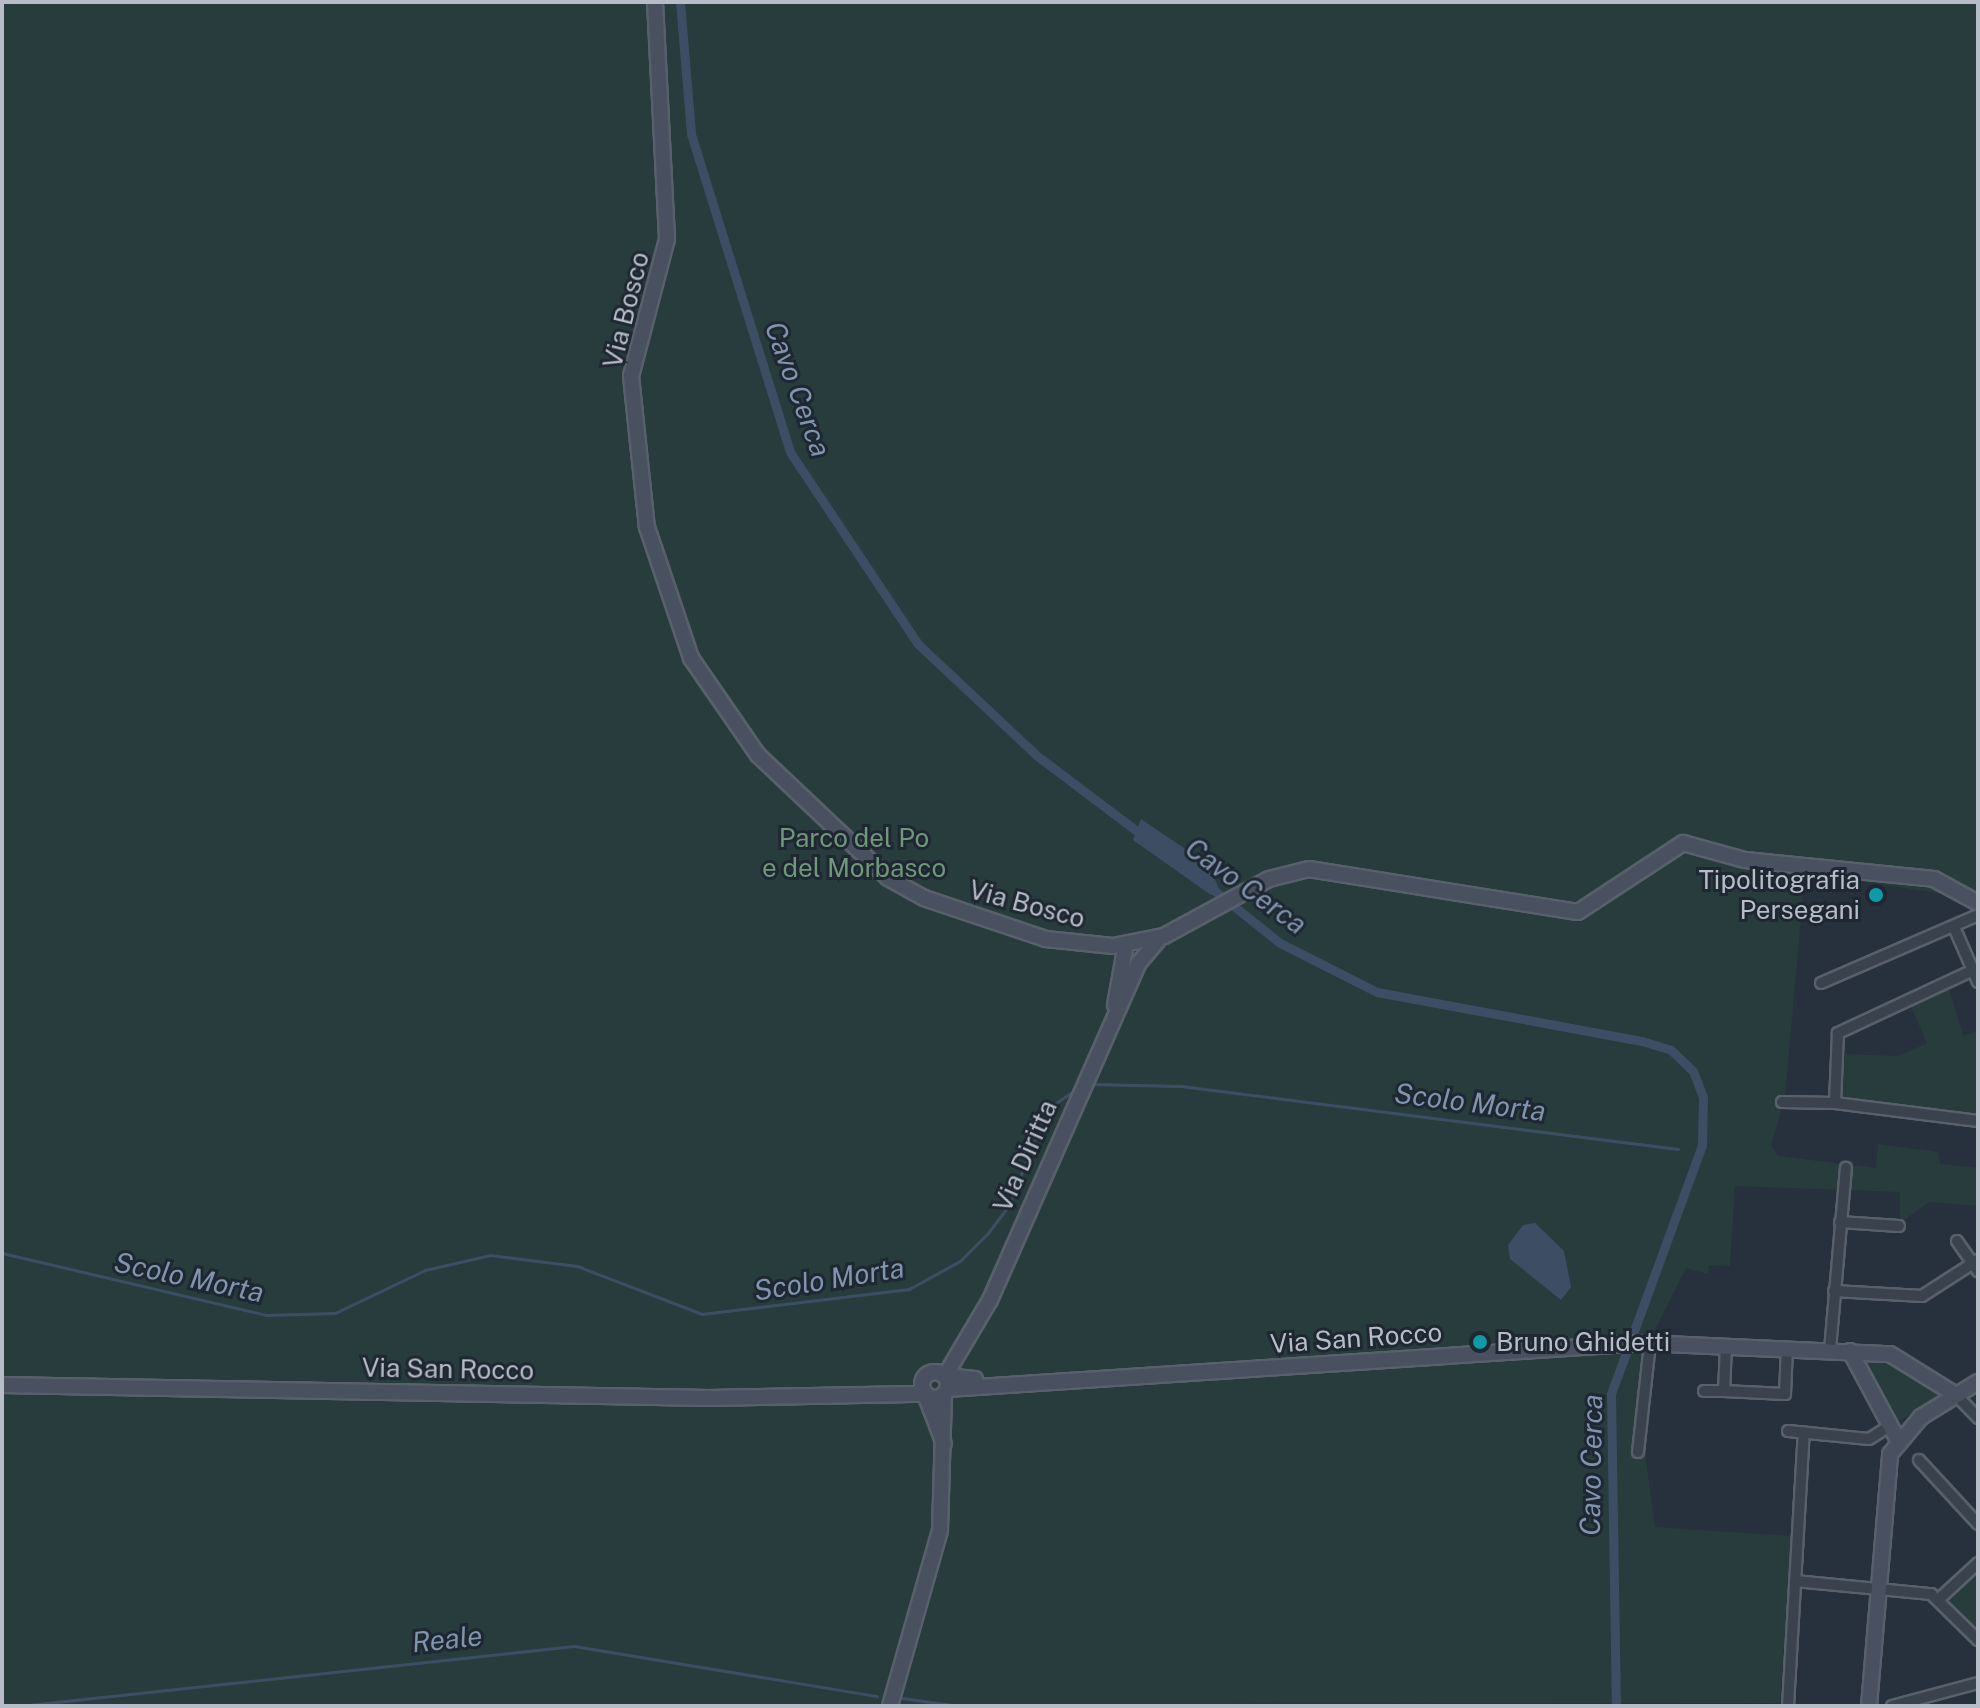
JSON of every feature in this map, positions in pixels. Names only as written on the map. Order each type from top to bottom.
[{"type":"street","name":"Via Bosco","points":[[655,2],[668,218],[661,274],[631,376],[634,448],[647,527],[691,658],[758,755],[888,878],[964,913],[1091,945],[1126,944],[1164,936],[1289,872],[1328,870],[1571,913],[1683,843],[1745,860],[1934,879],[1978,903]]},
{"type":"street","points":[[1821,983],[1978,915]]},
{"type":"street","points":[[1954,927],[1969,972],[1978,982]]},
{"type":"street","name":"Via Diritta","points":[[942,1383],[982,1316],[1138,964],[1164,936]]},
{"type":"street","points":[[1126,944],[1138,964]]},
{"type":"street","name":"Via Diritta","points":[[1114,1016],[1116,974],[1126,944]]},
{"type":"street","points":[[1091,945],[1116,974]]},
{"type":"street","points":[[1835,1103],[1838,1033],[1969,972]]},
{"type":"street","points":[[1782,1102],[1835,1103],[1978,1121]]},
{"type":"street","points":[[1830,1350],[1846,1168]]},
{"type":"street","points":[[1840,1222],[1899,1226]]},
{"type":"street","points":[[1834,1291],[1922,1296],[1976,1265],[1957,1241]]},
{"type":"street","name":"Via Diritta","points":[[942,1383],[982,1316]]},
{"type":"street","points":[[1638,1452],[1647,1343]]},
{"type":"street","name":"Via San Rocco","points":[[942,1383],[1008,1382],[1647,1343],[1850,1351],[1911,1362],[1956,1395]]},
{"type":"street","points":[[1724,1391],[1726,1346]]},
{"type":"street","points":[[1704,1391],[1785,1394],[1787,1348]]},
{"type":"street","points":[[961,1351],[980,1380]]},
{"type":"street","points":[[1850,1351],[1898,1440]]},
{"type":"street","name":"Via San Rocco","points":[[2,1385],[892,1395],[942,1383],[980,1380],[1008,1382]]},
{"type":"street","points":[[1869,1706],[1884,1472],[1898,1440],[1978,1382]]},
{"type":"street","points":[[890,1706],[940,1530],[944,1444],[942,1383],[923,1389],[944,1444]]},
{"type":"street","points":[[1956,1395],[1978,1418]]},
{"type":"street","points":[[1788,1431],[1869,1439],[1890,1426]]},
{"type":"street","points":[[1788,1706],[1804,1432]]},
{"type":"street","points":[[1919,1460],[1978,1524]]},
{"type":"street","points":[[1938,1600],[1978,1563]]},
{"type":"street","points":[[1795,1581],[1877,1586],[1938,1600],[1977,1635]]},
{"type":"street","points":[[1892,1706],[1978,1683]]},
{"type":"green space","name":"Parco del Po e del Morbasco","points":[[2,2],[1978,2],[1978,899],[1805,873],[1785,1097],[1771,1145],[1778,1156],[1876,1168],[1878,1144],[1938,1152],[1940,1164],[1978,1168],[1978,1206],[1929,1202],[1900,1223],[1900,1192],[1735,1186],[1730,1266],[1709,1265],[1708,1274],[1686,1268],[1652,1336],[1646,1459],[1655,1527],[1791,1536],[1780,1703],[2,1706]]},
{"type":"green space","points":[[1949,988],[1963,1036],[1978,1031],[1978,1116],[1841,1098],[1842,1054],[1899,1056],[1927,1043],[1910,1005]]},
{"type":"green space","points":[[1865,1358],[1913,1372],[1936,1387],[1938,1398],[1899,1421]]},
{"type":"green space","points":[[1978,1569],[1978,1629],[1976,1630],[1945,1600]]},
{"type":"water","points":[[1141,819],[1209,865],[1218,887],[1211,895],[1133,840]]},
{"type":"water","points":[[1535,1223],[1564,1251],[1571,1287],[1561,1300],[1510,1259],[1508,1245],[1523,1225]]},
{"type":"waterway","name":"Cavo Cerca","points":[[680,2],[691,134],[790,452],[918,644],[1036,755],[1146,838]]},
{"type":"waterway","name":"Cavo Cerca","points":[[1205,883],[1280,943],[1377,992],[1642,1041],[1671,1050],[1693,1071],[1703,1097],[1702,1145],[1611,1394],[1616,1706]]},
{"type":"waterway","name":"Scolo Morta","points":[[1090,1084],[1181,1086],[1678,1149]]},
{"type":"waterway","name":"Scolo Morta","points":[[2,1253],[266,1315],[335,1313],[425,1270],[490,1255],[577,1266],[702,1314],[909,1289],[960,1261],[988,1233],[1009,1205],[1046,1110],[1079,1087]]},
{"type":"waterway","name":"Reale","points":[[19,1706],[574,1646],[877,1696]]},
{"type":"waterway","name":"Reale","points":[[902,1698],[959,1706]]},
{"type":"place","name":"Tipolitografia Persegani","points":[[1876,895]]},
{"type":"place","name":"Bruno Ghidetti","points":[[1480,1342]]}]
